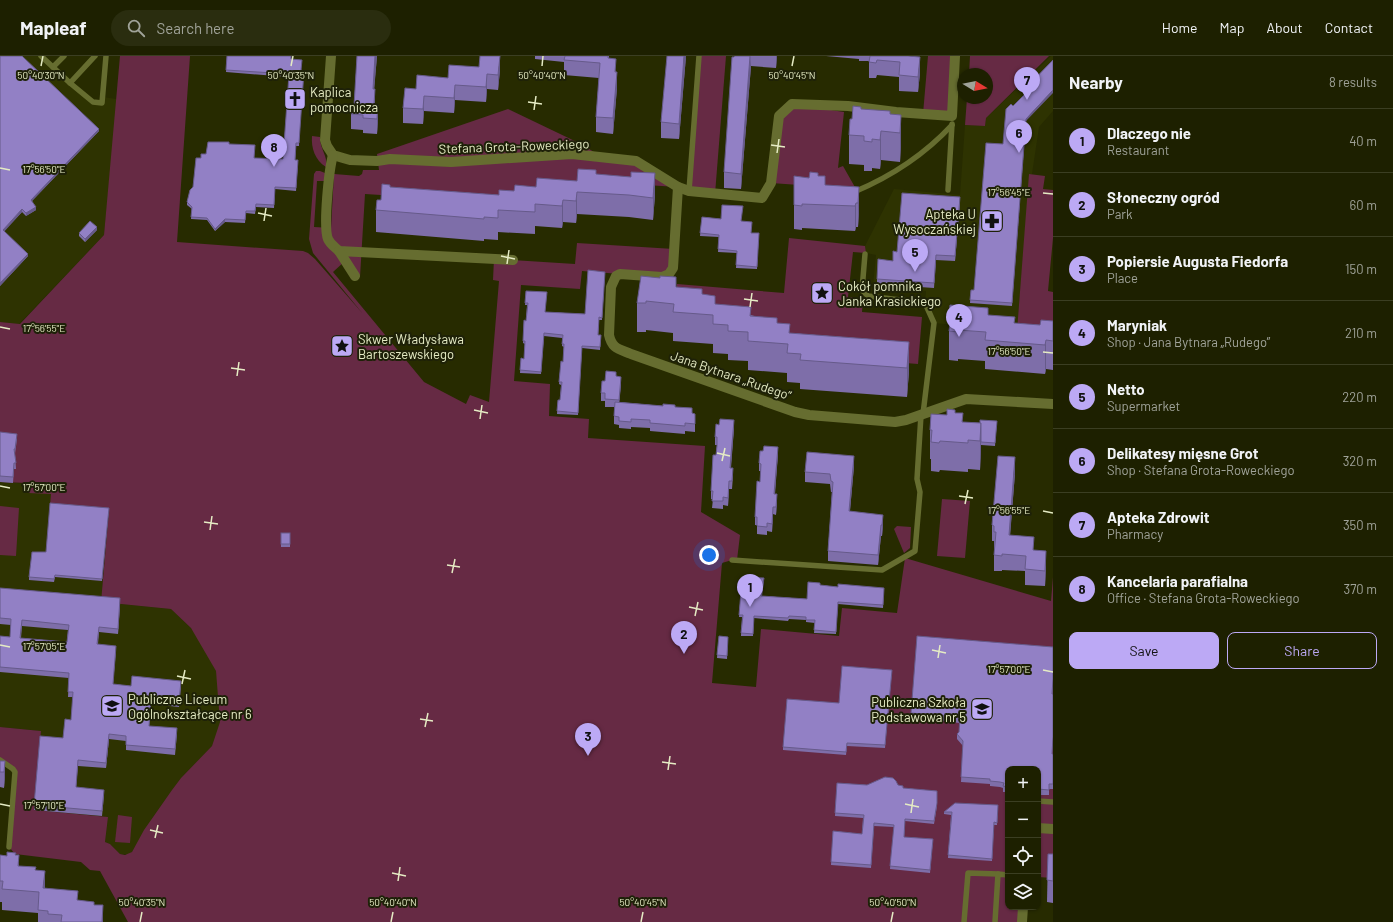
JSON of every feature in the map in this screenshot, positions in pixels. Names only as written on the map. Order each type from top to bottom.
[{"type":"street","points":[[331,56],[325,140],[327,146],[333,154],[330,171],[326,229],[329,241],[339,251],[355,276]]},
{"type":"street","points":[[952,121],[955,56]]},
{"type":"street","name":"Stefana Grota-Roweckiego","points":[[333,154],[350,160],[377,161],[390,159],[450,162],[572,154],[584,155],[636,161],[678,187],[689,191],[762,198],[771,183],[779,116],[792,104],[848,106],[952,121]]},
{"type":"street","name":"Jana Bytnara „Rudego”","points":[[678,187],[673,268],[669,274],[662,277],[620,274],[616,276],[611,287],[609,335],[610,342],[614,346],[625,352],[798,412],[816,416],[895,422],[922,415],[966,399],[1053,404]]},
{"type":"street","points":[[339,251],[513,260]]},
{"type":"street","points":[[1041,828],[1053,829]]},
{"type":"street","points":[[1022,922],[1023,910]]},
{"type":"lane","points":[[41,56],[93,102],[102,103],[106,56]]},
{"type":"lane","points":[[53,67],[64,56]]},
{"type":"lane","points":[[70,83],[95,56]]},
{"type":"lane","points":[[689,191],[699,56]]},
{"type":"lane","points":[[948,190],[952,121]]},
{"type":"lane","points":[[845,195],[873,184],[911,160],[937,140],[952,121]]},
{"type":"lane","points":[[732,560],[882,570],[915,551],[920,492],[917,479],[922,415],[934,323],[925,302],[868,296],[862,290],[865,254]]},
{"type":"lane","points":[[0,760],[15,772],[9,846]]},
{"type":"lane","points":[[1041,801],[1053,802]]},
{"type":"lane","points":[[964,922],[968,873],[1005,875]]},
{"type":"lane","points":[[994,922],[998,874]]},
{"type":"shaded area","points":[[0,56],[41,56],[96,103],[103,97],[116,99],[116,113],[104,235],[19,324],[0,322]]},
{"type":"shaded area","points":[[120,56],[190,56],[177,242],[303,251],[315,259],[363,314],[313,253],[309,239],[314,174],[316,171],[325,173],[325,181],[317,181],[314,227],[331,228],[334,174],[359,176],[362,174],[363,170],[379,170],[377,154],[508,109],[581,144],[602,157],[628,159],[678,187],[581,181],[492,202],[365,194],[360,277],[345,261],[333,272],[424,382],[466,404],[470,395],[489,402],[499,281],[493,280],[494,259],[575,264],[577,243],[674,249],[669,274],[620,274],[582,271],[580,289],[521,285],[514,381],[550,384],[549,416],[589,419],[588,438],[705,446],[701,512],[740,535],[737,560],[722,563],[712,683],[756,687],[761,629],[839,636],[842,608],[897,613],[905,558],[1051,601],[1053,577],[1053,878],[1041,877],[1041,766],[1005,766],[1005,910],[1023,910],[1022,922],[128,922],[100,871],[90,870],[81,862],[15,854],[9,847],[15,772],[0,760],[0,727],[41,731],[34,810],[108,817],[105,842],[110,844],[120,854],[125,855],[132,852],[144,830],[181,778],[212,746],[220,722],[216,671],[191,628],[171,609],[101,602],[109,511],[83,509],[84,506],[50,506],[51,494],[28,493],[28,483],[0,482],[0,322],[20,324],[104,235]]},
{"type":"shaded area","points":[[699,56],[726,56],[715,194],[689,191]]},
{"type":"shaded area","points":[[928,56],[955,56],[952,116],[923,114]]},
{"type":"shaded area","points":[[970,56],[1049,56],[986,118],[985,126],[965,125],[967,104],[993,104],[993,68],[969,68]]},
{"type":"shaded area","points":[[1051,56],[1053,56],[1053,111],[1039,127],[1032,174],[1030,174],[1017,331],[934,323],[925,303],[926,291],[873,286],[876,255],[866,253],[865,246],[894,189],[960,195],[965,125],[985,126],[986,118]]},
{"type":"shaded area","points":[[792,104],[844,112],[838,168],[843,166],[856,189],[771,183],[779,116]]},
{"type":"shaded area","points":[[312,136],[320,137],[320,142],[326,159],[326,167],[319,161],[314,153]]},
{"type":"shaded area","points":[[1029,174],[1045,176],[1043,189],[1053,190],[1053,238],[1048,291],[1053,292],[1053,335],[1017,331]]},
{"type":"shaded area","points":[[789,238],[865,246],[866,253],[853,252],[848,297],[863,299],[862,312],[922,317],[918,364],[804,355],[676,296],[677,284],[784,293]]},
{"type":"shaded area","points":[[0,482],[51,485],[76,506],[109,511],[101,602],[171,609],[190,627],[202,642],[216,671],[222,712],[220,724],[212,746],[181,778],[153,817],[132,852],[129,854],[120,854],[110,844],[105,842],[108,817],[34,810],[41,731],[0,727]]},
{"type":"shaded area","points":[[942,499],[970,501],[965,558],[937,556]]},
{"type":"shaded area","points":[[0,506],[19,508],[16,556],[0,555]]},
{"type":"shaded area","points":[[897,526],[911,527],[910,548],[904,553],[894,529]]},
{"type":"shaded area","points":[[118,815],[132,817],[130,843],[115,842]]},
{"type":"building","points":[[0,56],[22,56],[99,129],[31,200],[36,207],[26,213],[22,209],[3,230],[28,254],[0,283]]},
{"type":"building","points":[[227,56],[291,56],[291,59],[302,60],[301,70],[304,71],[299,143],[296,143],[295,160],[298,160],[296,188],[275,187],[274,205],[256,204],[255,211],[246,211],[245,220],[225,219],[215,229],[207,218],[191,217],[192,207],[187,202],[190,190],[193,187],[196,158],[201,158],[201,154],[206,154],[208,142],[229,142],[229,144],[255,145],[254,158],[283,159],[289,74],[226,70]]},
{"type":"building","points":[[357,56],[375,56],[373,89],[375,89],[374,104],[378,105],[377,119],[363,118],[363,115],[351,114],[351,106],[354,106]]},
{"type":"building","points":[[480,56],[500,56],[498,75],[487,74],[486,87],[455,85],[454,98],[424,96],[423,109],[403,108],[405,88],[416,89],[417,75],[448,78],[449,65],[479,67]]},
{"type":"building","points":[[565,56],[608,56],[608,58],[616,59],[615,72],[617,72],[613,118],[596,117],[600,63],[564,60]]},
{"type":"building","points":[[667,56],[684,56],[679,124],[661,122]]},
{"type":"building","points":[[750,56],[741,174],[724,172],[732,57]]},
{"type":"building","points":[[870,56],[920,57],[918,77],[899,75],[900,62],[877,60],[876,63],[869,62]]},
{"type":"building","points":[[1053,60],[1053,90],[1026,119],[1012,303],[970,300],[971,290],[974,290],[986,143],[1003,144],[1006,109],[1011,104],[1013,106],[1026,93],[1024,90]]},
{"type":"building","points":[[853,106],[861,107],[861,109],[890,111],[890,114],[901,115],[900,133],[881,131],[880,140],[872,139],[872,142],[864,141],[864,136],[849,135]]},
{"type":"building","points":[[578,169],[596,170],[596,174],[631,177],[631,172],[655,173],[653,198],[577,192],[576,201],[563,200],[562,206],[535,204],[535,212],[498,210],[498,218],[484,217],[484,219],[376,210],[377,200],[381,200],[382,184],[390,185],[390,187],[499,195],[499,190],[514,191],[515,185],[536,187],[537,178],[577,181]]},
{"type":"building","points":[[810,172],[818,173],[818,176],[825,176],[825,185],[859,187],[858,203],[856,203],[855,206],[794,205],[794,176],[809,178]]},
{"type":"building","points":[[902,193],[960,197],[955,256],[936,255],[934,283],[877,279],[878,259],[893,261],[893,251],[897,252]]},
{"type":"building","points":[[722,205],[743,206],[741,221],[752,222],[751,233],[759,233],[757,267],[736,265],[737,251],[718,249],[719,235],[700,233],[702,217],[721,219]]},
{"type":"building","points":[[90,221],[97,227],[85,239],[79,233]]},
{"type":"building","points":[[588,270],[605,272],[602,318],[599,317],[598,335],[601,335],[600,347],[582,346],[578,413],[557,411],[562,382],[559,382],[561,361],[563,362],[563,335],[544,333],[541,372],[520,370],[521,358],[524,359],[524,320],[526,321],[528,303],[525,303],[526,291],[547,292],[545,312],[585,314]]},
{"type":"building","points":[[641,276],[660,278],[660,276],[676,277],[676,287],[702,289],[702,294],[715,296],[715,304],[751,307],[750,316],[777,318],[777,323],[790,324],[789,333],[909,342],[907,368],[800,360],[801,354],[787,353],[788,344],[748,341],[748,332],[728,331],[728,325],[713,324],[713,315],[673,312],[674,304],[646,301],[646,303],[637,303]]},
{"type":"building","points":[[950,305],[988,308],[988,315],[1015,317],[1014,323],[1040,325],[1041,320],[1053,321],[1053,341],[1046,340],[1045,345],[985,340],[986,332],[958,330],[958,332],[949,331],[951,315],[949,315]]},
{"type":"building","points":[[606,371],[616,372],[616,376],[621,377],[619,400],[605,399],[605,393],[601,393],[602,381],[605,381]]},
{"type":"building","points":[[615,402],[663,406],[663,404],[675,405],[675,407],[692,408],[692,413],[695,414],[695,424],[685,423],[685,426],[650,423],[650,420],[631,419],[631,422],[619,421],[619,417],[614,416]]},
{"type":"building","points":[[947,409],[955,410],[955,413],[963,413],[962,422],[981,423],[980,441],[968,440],[968,443],[940,441],[939,443],[931,442],[931,414],[947,415]]},
{"type":"building","points":[[720,419],[734,420],[730,468],[733,468],[732,481],[729,481],[728,498],[723,497],[723,501],[712,501],[713,491],[711,491],[713,455],[716,455],[717,446],[717,437],[715,437],[716,424],[719,425]]},
{"type":"building","points":[[980,420],[997,421],[995,443],[981,442]]},
{"type":"building","points":[[0,432],[17,434],[14,449],[16,463],[14,463],[13,477],[0,476]]},
{"type":"building","points":[[764,446],[778,447],[774,494],[777,494],[776,507],[773,507],[772,524],[767,523],[767,527],[757,526],[757,517],[755,517],[757,481],[760,482],[760,451],[763,451]]},
{"type":"building","points":[[807,452],[854,456],[849,511],[883,515],[878,555],[828,551],[833,482],[831,481],[830,474],[805,472]]},
{"type":"building","points":[[998,456],[1015,457],[1009,535],[1034,537],[1033,550],[1046,551],[1045,571],[1025,569],[1026,556],[1002,554],[1002,556],[994,555],[996,532],[994,532],[994,526],[992,525]]},
{"type":"building","points":[[50,503],[109,508],[102,579],[55,575],[54,579],[29,577],[32,552],[46,552]]},
{"type":"building","points":[[281,533],[290,533],[290,544],[281,544]]},
{"type":"building","points":[[746,577],[764,578],[761,596],[807,599],[808,582],[838,587],[838,584],[884,588],[883,605],[838,602],[836,632],[814,630],[815,620],[806,620],[806,617],[789,616],[788,618],[754,616],[753,634],[741,633],[743,615],[739,615],[741,592],[745,592]]},
{"type":"building","name":"Publiczne Liceum Ogólnokształcące nr 6","points":[[0,588],[120,598],[118,629],[99,627],[97,644],[116,646],[113,684],[131,686],[132,676],[181,681],[179,702],[151,699],[149,726],[177,728],[175,749],[126,745],[126,736],[109,734],[106,763],[78,760],[76,787],[104,790],[102,811],[34,805],[40,736],[63,738],[65,719],[71,720],[73,692],[68,692],[69,673],[0,667],[0,636],[10,637],[11,619],[0,618]],"holes":[[[22,620],[69,625],[67,642],[20,638]]]},
{"type":"building","points":[[719,636],[728,637],[727,656],[717,655]]},
{"type":"building","name":"Publiczna Szkoła Podstawowa nr 5","points":[[917,636],[1053,647],[1053,784],[1049,784],[1049,790],[1041,789],[1041,766],[1005,766],[1005,786],[1003,786],[1004,783],[990,781],[990,779],[961,777],[963,741],[957,734],[959,732],[960,717],[911,713]]},
{"type":"building","points":[[842,666],[892,670],[885,745],[847,743],[846,752],[783,747],[787,699],[839,703]]},
{"type":"building","points":[[0,761],[5,761],[4,772],[0,772]]},
{"type":"building","points":[[885,777],[893,778],[898,785],[903,786],[903,788],[937,791],[934,821],[905,819],[904,837],[933,839],[930,870],[890,866],[894,825],[874,823],[871,865],[831,862],[833,831],[862,834],[864,815],[835,813],[837,783],[867,785]]},
{"type":"building","points":[[955,803],[998,805],[997,823],[994,822],[992,859],[948,855],[952,812],[944,812]]},
{"type":"building","points":[[7,852],[16,853],[15,855],[19,855],[18,866],[36,867],[35,870],[45,871],[43,888],[78,891],[77,900],[94,902],[94,905],[103,905],[102,922],[61,922],[62,915],[48,914],[48,911],[38,910],[39,892],[2,889],[3,881],[0,881],[0,855],[7,856]]},
{"type":"building","points":[[1048,854],[1053,854],[1053,881],[1047,880]]},
{"type":"place","name":"Kaplica pomocnicza","points":[[295,99]]},
{"type":"place","name":"Apteka Zdrowit","points":[[1027,100]]},
{"type":"place","name":"Delikatesy mięsne Grot","points":[[1019,153]]},
{"type":"place","name":"Kancelaria parafialna","points":[[274,167]]},
{"type":"place","name":"Apteka U Wysoczańskiej","points":[[992,221]]},
{"type":"place","name":"Netto","points":[[915,272]]},
{"type":"place","name":"Cokół pomnika Janka Krasickiego","points":[[822,293]]},
{"type":"place","name":"Maryniak","points":[[959,337]]},
{"type":"place","name":"Skwer Władysława Bartoszewskiego","points":[[342,346]]},
{"type":"place","name":"Dlaczego nie","points":[[750,607]]},
{"type":"place","name":"Słoneczny ogród","points":[[684,654]]},
{"type":"place","name":"Publiczne Liceum Ogólnokształcące nr 6","points":[[112,706]]},
{"type":"place","name":"Publiczna Szkoła Podstawowa nr 5","points":[[982,709]]},
{"type":"place","name":"Popiersie Augusta Fiedorfa","points":[[588,756]]}]
